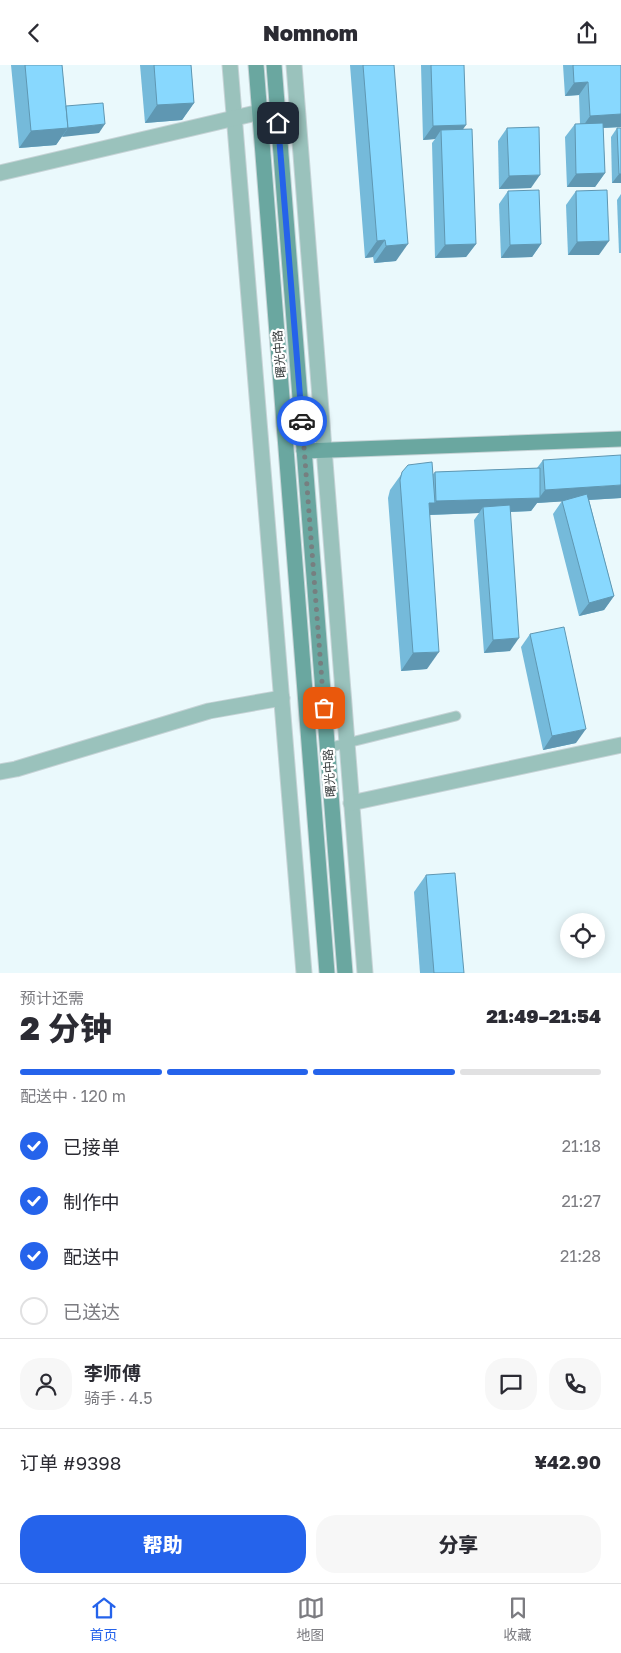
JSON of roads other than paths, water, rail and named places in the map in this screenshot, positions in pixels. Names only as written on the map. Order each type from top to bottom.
[{"type":"main road","name":"曙光中路","points":[[256,65],[327,973]]},
{"type":"main road","name":"曙光中路","points":[[274,65],[345,973]]},
{"type":"main road","points":[[304,451],[621,439]]},
{"type":"street","points":[[230,65],[304,973]]},
{"type":"street","points":[[294,65],[365,973]]},
{"type":"street","points":[[0,173],[260,112]]},
{"type":"street","points":[[0,772],[16,769],[209,711],[282,698]]},
{"type":"street","points":[[352,803],[621,745]]},
{"type":"lane","points":[[327,748],[456,717]]}]
